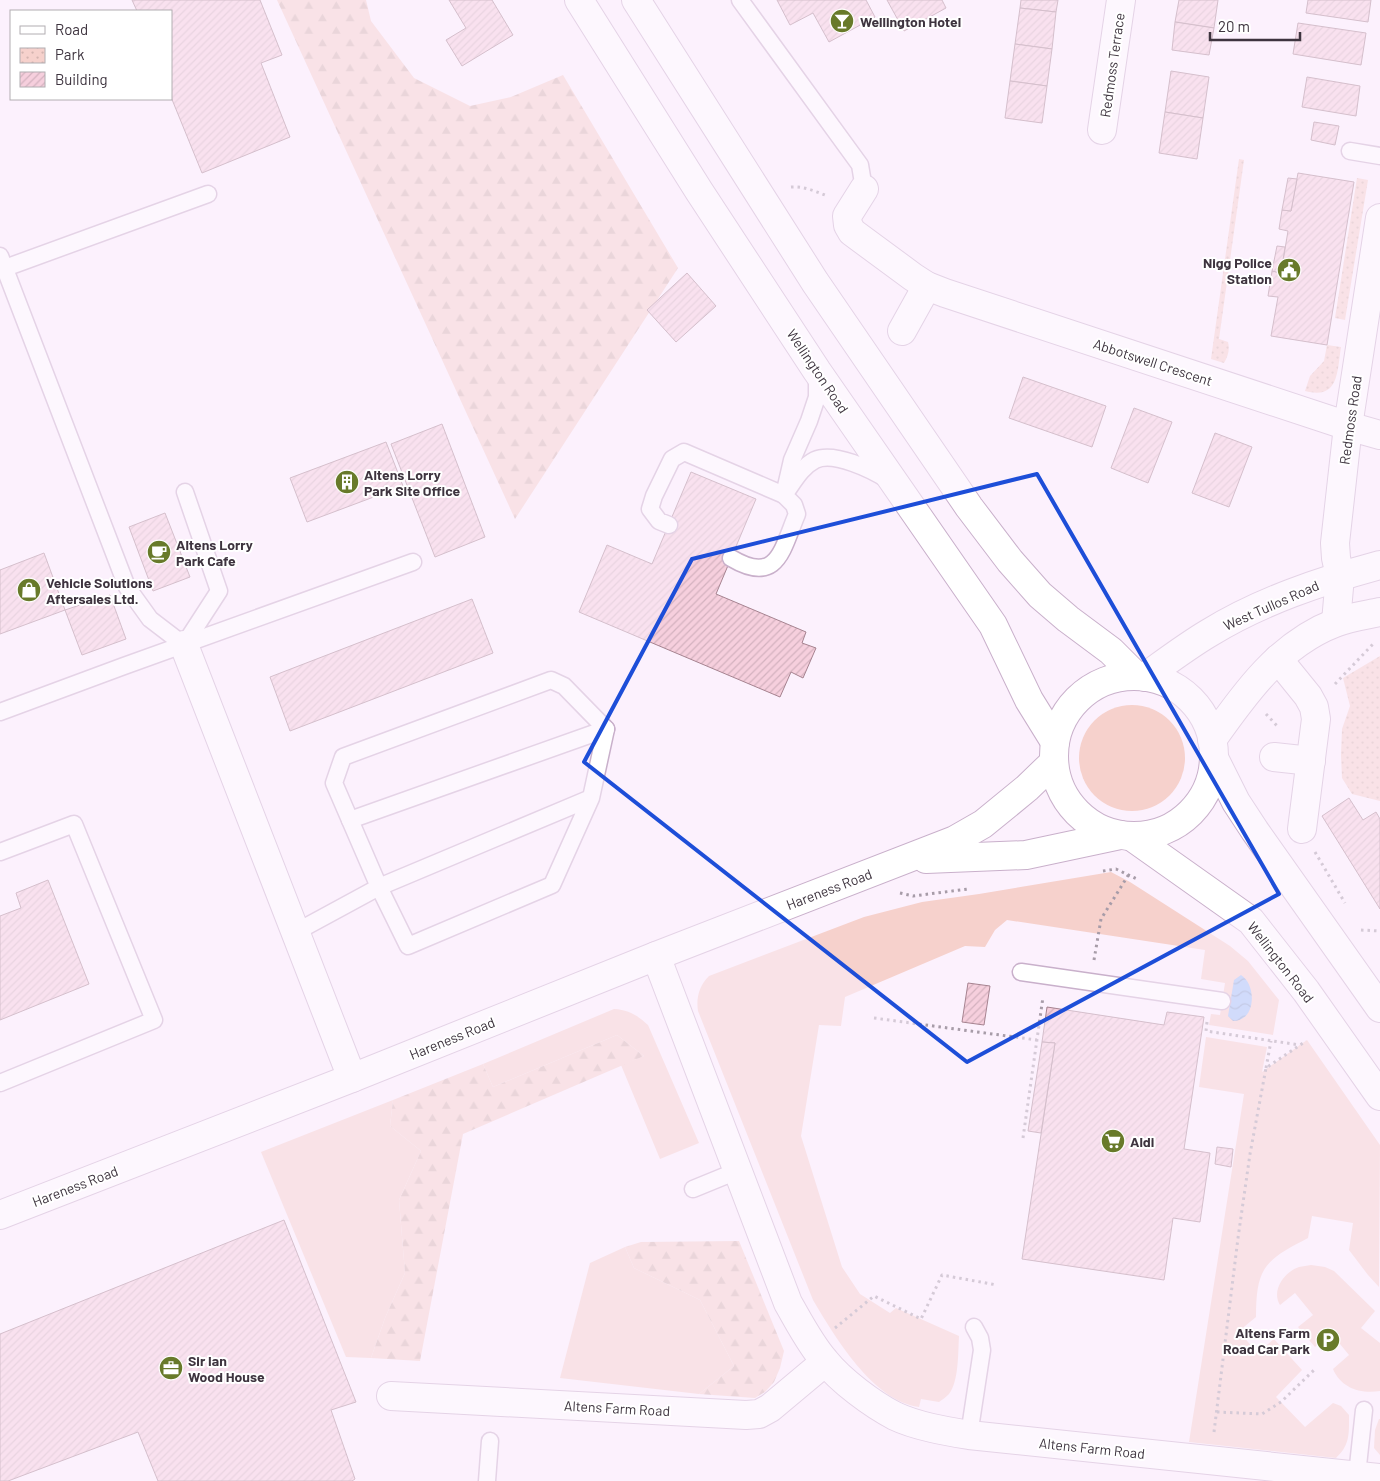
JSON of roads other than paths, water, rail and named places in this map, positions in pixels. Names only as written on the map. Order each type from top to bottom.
[{"type":"main road","name":"Wellington Road","points":[[579,0],[699,191],[817,371],[993,625],[1054,752]]},
{"type":"main road","points":[[636,0],[876,373],[969,507],[1010,561],[1040,595],[1068,619],[1111,651],[1140,677]]},
{"type":"main road","name":"Redmoss Terrace","points":[[1102,130],[1121,0]]},
{"type":"main road","name":"Abbotswell Crescent","points":[[864,189],[847,216],[848,225],[852,232],[928,286],[1380,435]]},
{"type":"main road","name":"Redmoss Road","points":[[1336,622],[1340,576],[1336,558],[1336,543],[1348,426],[1380,218]]},
{"type":"main road","points":[[902,331],[928,286]]},
{"type":"main road","name":"West Tullos Road","points":[[1140,677],[1209,633],[1254,609],[1340,576],[1380,565]]},
{"type":"main road","points":[[1380,612],[1336,622],[1307,637],[1278,659],[1253,685],[1213,749],[1210,779],[1202,798],[1189,815],[1172,827],[1152,834],[1125,836],[1095,826],[1074,810],[1061,789],[1054,752],[1065,716],[1083,694],[1108,681],[1140,677],[1169,684],[1188,698],[1204,717],[1213,749],[1236,802],[1380,1008]]},
{"type":"main road","points":[[184,645],[352,1078]]},
{"type":"main road","points":[[1278,659],[1314,707],[1316,719],[1302,829]]},
{"type":"main road","name":"Hareness Road","points":[[0,1215],[955,840],[982,824],[1027,788],[1054,752]]},
{"type":"main road","points":[[1274,757],[1311,761]]},
{"type":"main road","name":"Wellington Road","points":[[1125,836],[1251,921],[1278,954],[1380,1096]]},
{"type":"main road","name":"Hareness Road","points":[[904,860],[1026,855],[1125,836]]},
{"type":"main road","name":"Altens Farm Road","points":[[656,956],[788,1302],[819,1354],[855,1390],[895,1416],[940,1430],[969,1436],[1369,1477]]},
{"type":"main road","name":"Altens Farm Road","points":[[391,1396],[726,1414],[759,1414],[770,1408],[819,1354]]},
{"type":"lane","points":[[740,0],[860,165],[864,189]]},
{"type":"lane","points":[[1350,151],[1380,156]]},
{"type":"lane","points":[[184,645],[150,619],[127,587],[2,262],[208,194]]},
{"type":"lane","points":[[784,495],[792,460],[816,397],[817,371]]},
{"type":"lane","points":[[668,525],[659,521],[650,508],[672,459],[684,452],[784,495],[794,505],[798,514],[777,560],[768,568],[757,568],[742,564],[731,558]]},
{"type":"lane","points":[[784,495],[801,471],[816,460],[828,458],[844,460],[878,473],[897,485]]},
{"type":"lane","points":[[184,645],[219,591],[185,492]]},
{"type":"lane","points":[[0,712],[412,562]]},
{"type":"lane","points":[[551,680],[564,686],[606,729],[591,798],[552,885],[408,946],[379,887],[334,783],[342,757],[551,680]]},
{"type":"lane","points":[[350,820],[606,729]]},
{"type":"lane","points":[[296,932],[379,887],[591,798]]},
{"type":"lane","points":[[0,852],[74,824],[154,1020],[0,1083]]},
{"type":"lane","points":[[1021,972],[1222,1001]]},
{"type":"lane","points":[[693,1189],[737,1171]]},
{"type":"lane","points":[[969,1436],[982,1350],[980,1338],[974,1327]]},
{"type":"lane","points":[[1364,1410],[1369,1477]]},
{"type":"lane","points":[[487,1481],[490,1441]]},
{"type":"water","points":[[1241,975],[1250,986],[1252,1002],[1246,1015],[1241,1019],[1233,1021],[1228,1016],[1234,980]]},
{"type":"place","name":"Wellington Hotel","points":[[842,21]]},
{"type":"place","name":"Nigg Police Station","points":[[1289,270]]},
{"type":"place","name":"Altens Lorry Park Site Office","points":[[347,482]]},
{"type":"place","name":"Altens Lorry Park Cafe","points":[[159,552]]},
{"type":"place","name":"Vehicle Solutions Aftersales Ltd.","points":[[29,590]]},
{"type":"place","name":"Aldi","points":[[1113,1141]]},
{"type":"place","name":"Altens Farm Road Car Park","points":[[1328,1340]]},
{"type":"place","name":"Sir Ian Wood House","points":[[171,1368]]}]
